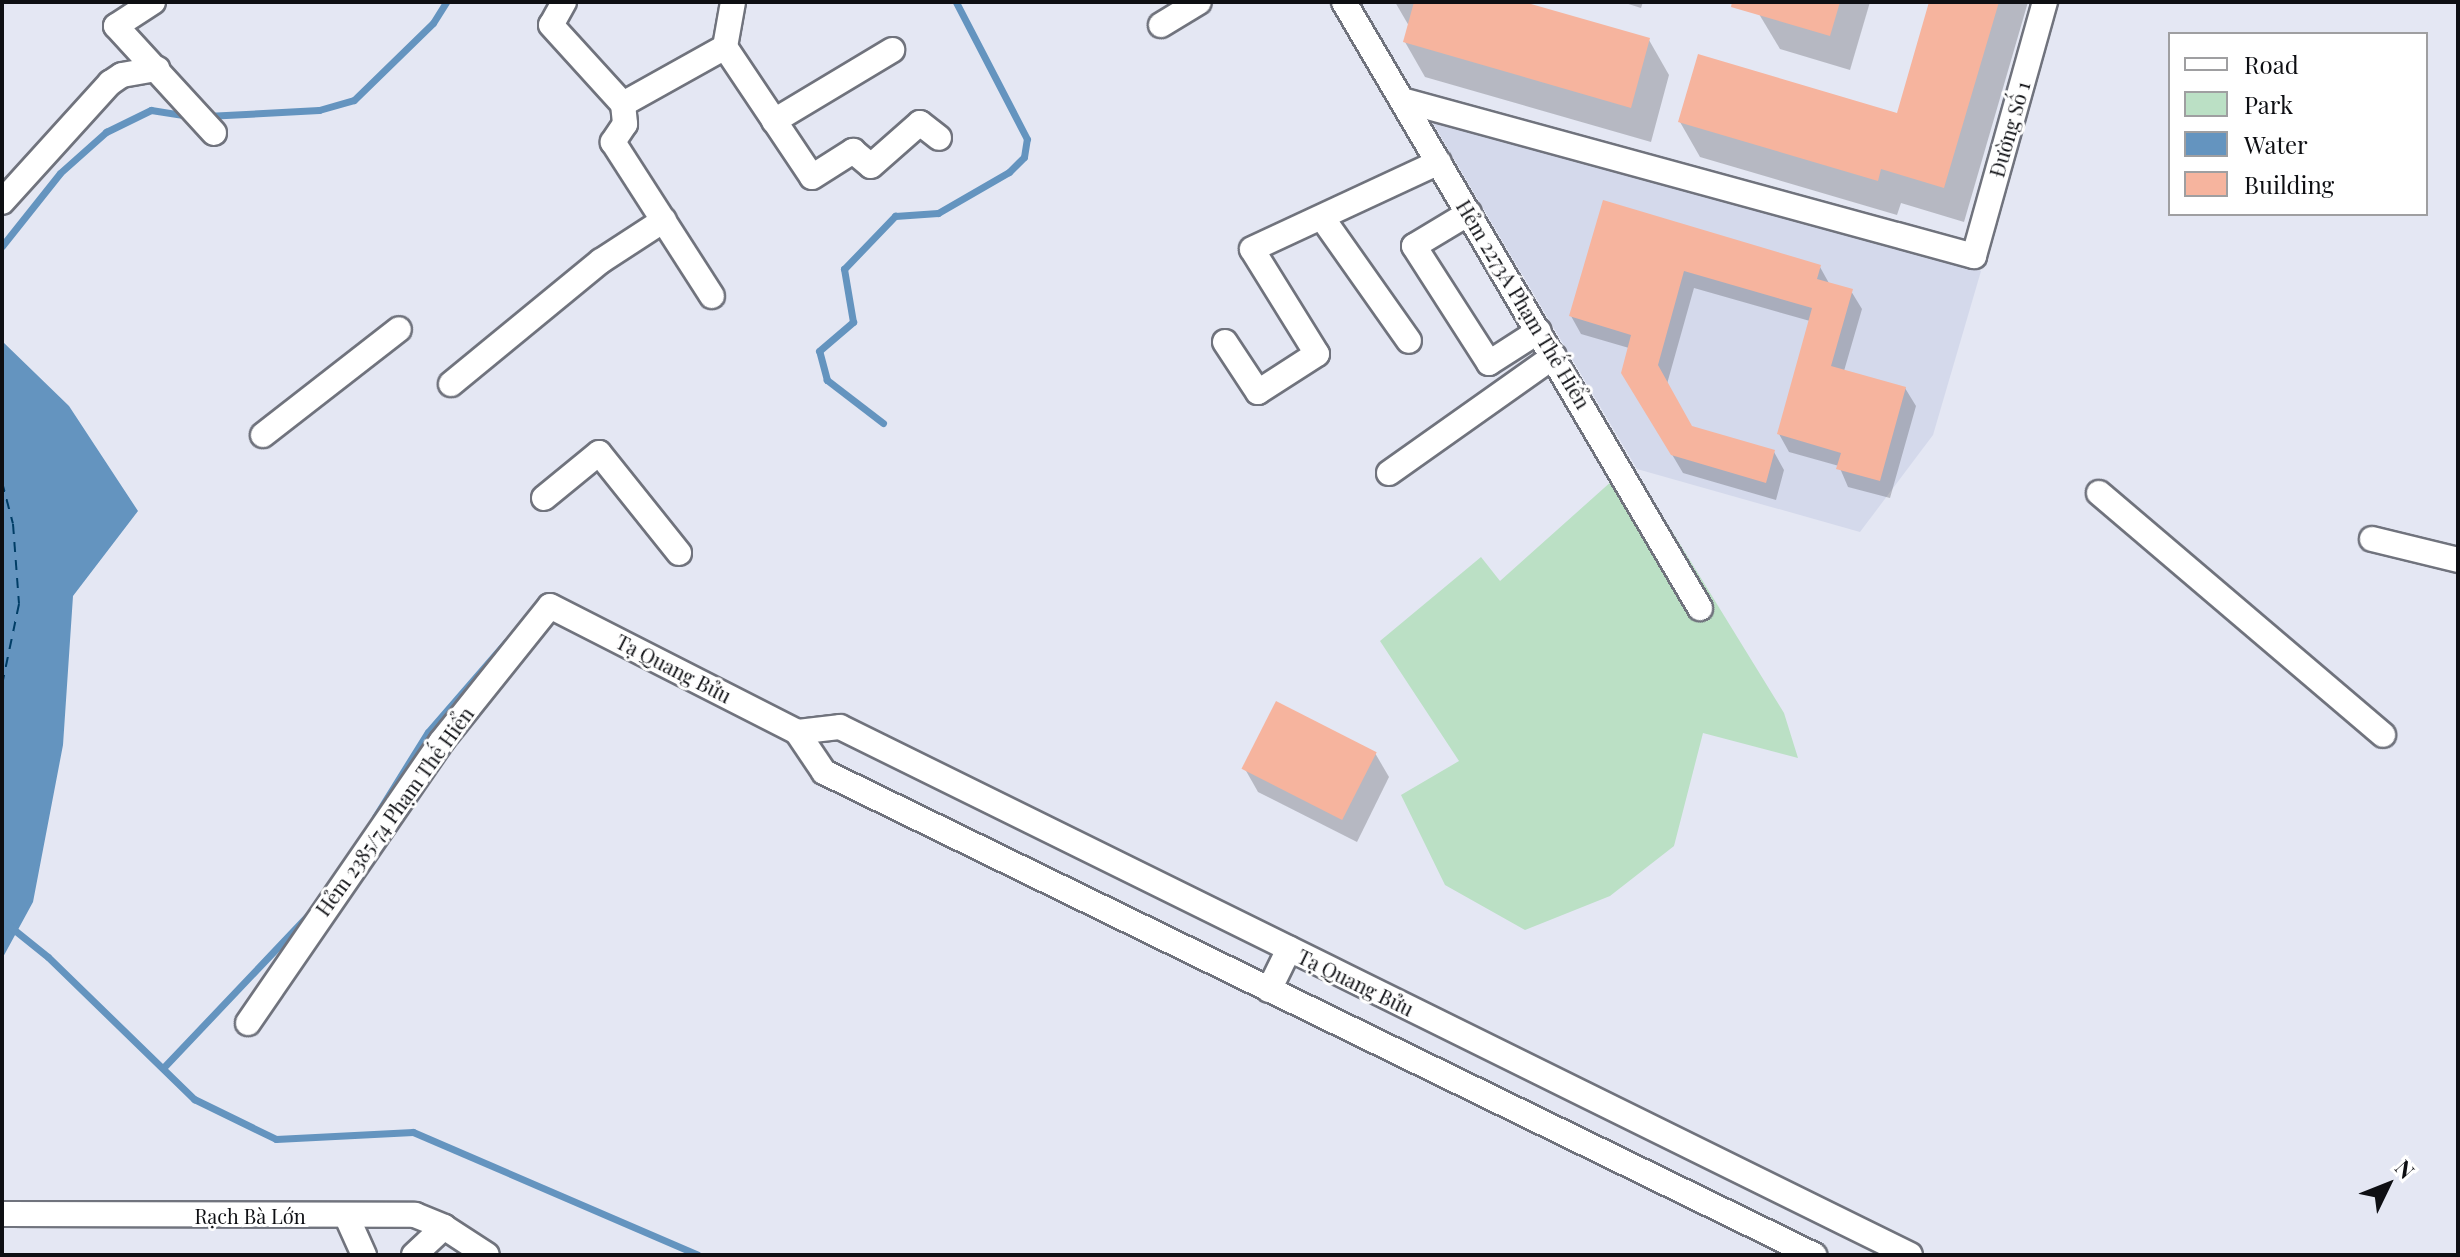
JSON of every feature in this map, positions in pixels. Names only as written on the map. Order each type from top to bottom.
[{"type":"street","points":[[153,2],[116,26],[214,133]]},
{"type":"street","points":[[564,2],[551,25],[623,104],[625,124],[613,142],[712,296]]},
{"type":"street","points":[[733,2],[725,47],[812,177],[853,151],[871,166],[920,123],[939,138]]},
{"type":"street","points":[[1161,25],[1199,2]]},
{"type":"street","name":"Hẻm 2273A Phạm Thế Hiển","points":[[1344,2],[1700,608]]},
{"type":"street","name":"Đường Số 1","points":[[1402,100],[1974,256],[2045,2]]},
{"type":"street","points":[[623,104],[725,47]]},
{"type":"street","points":[[774,121],[892,50]]},
{"type":"street","points":[[2,202],[110,83],[122,75],[157,69]]},
{"type":"street","points":[[1225,342],[1258,392],[1317,354],[1252,249],[1323,219],[1439,162]]},
{"type":"street","points":[[1469,213],[1414,246],[1489,363],[1539,331]]},
{"type":"street","points":[[1323,219],[1409,341]]},
{"type":"street","points":[[451,384],[601,261],[664,220]]},
{"type":"street","points":[[263,435],[399,329]]},
{"type":"street","points":[[1389,473],[1554,356]]},
{"type":"street","points":[[544,498],[599,453],[679,553]]},
{"type":"street","points":[[2099,493],[2383,735]]},
{"type":"street","points":[[2372,539],[2458,560]]},
{"type":"street","name":"Tạ Quang Bửu","points":[[550,606],[797,732],[824,772],[1814,1255]]},
{"type":"street","name":"Hẻm 2385/74 Phạm Thế Hiển","points":[[248,1023],[337,886],[441,742],[550,606]]},
{"type":"street","name":"Tạ Quang Bửu","points":[[797,732],[840,727],[1910,1255]]},
{"type":"street","points":[[1269,990],[1289,949]]},
{"type":"street","name":"Rạch Bà Lớn","points":[[2,1214],[415,1215],[444,1227],[487,1255]]},
{"type":"street","points":[[346,1215],[364,1255]]},
{"type":"street","points":[[414,1255],[444,1227]]},
{"type":"shaded area","points":[[1431,120],[1981,271],[1933,435],[1860,532],[1637,469]]},
{"type":"green space","points":[[1613,480],[1643,484],[1784,713],[1798,758],[1703,733],[1674,846],[1610,896],[1525,930],[1445,885],[1401,795],[1459,761],[1380,641],[1481,557],[1500,581]]},
{"type":"water","points":[[2,341],[69,406],[138,511],[73,596],[63,745],[33,902],[2,959]]},
{"type":"building","points":[[1414,2],[1524,2],[1650,38],[1631,108],[1403,42]]},
{"type":"building","points":[[1732,2],[1840,2],[1830,36],[1731,7]]},
{"type":"building","points":[[1929,2],[1999,2],[1944,188],[1881,169],[1878,181],[1678,122],[1698,54],[1897,113]]},
{"type":"building","points":[[1603,200],[1821,265],[1817,279],[1853,289],[1831,366],[1906,387],[1880,481],[1836,469],[1841,453],[1777,434],[1812,308],[1684,271],[1658,365],[1692,426],[1775,450],[1766,483],[1671,455],[1621,373],[1631,335],[1569,316]]},
{"type":"building","points":[[1276,701],[1377,752],[1342,820],[1241,769]]},
{"type":"waterway","points":[[206,116],[319,110],[354,100],[433,23],[446,2]]},
{"type":"waterway","points":[[883,423],[827,380],[819,351],[853,322],[844,269],[895,216],[938,213],[1009,172],[1024,157],[1027,139],[956,2]]},
{"type":"waterway","points":[[2,246],[60,173],[106,132],[151,110],[190,116]]},
{"type":"waterway","points":[[375,817],[428,732],[506,642]]},
{"type":"waterway","points":[[163,1068],[310,913]]},
{"type":"waterway","points":[[2,920],[48,957],[194,1099],[276,1139],[413,1132],[698,1255]]},
{"type":"ferry route","points":[[2,482],[13,524],[19,604],[2,685]]}]
